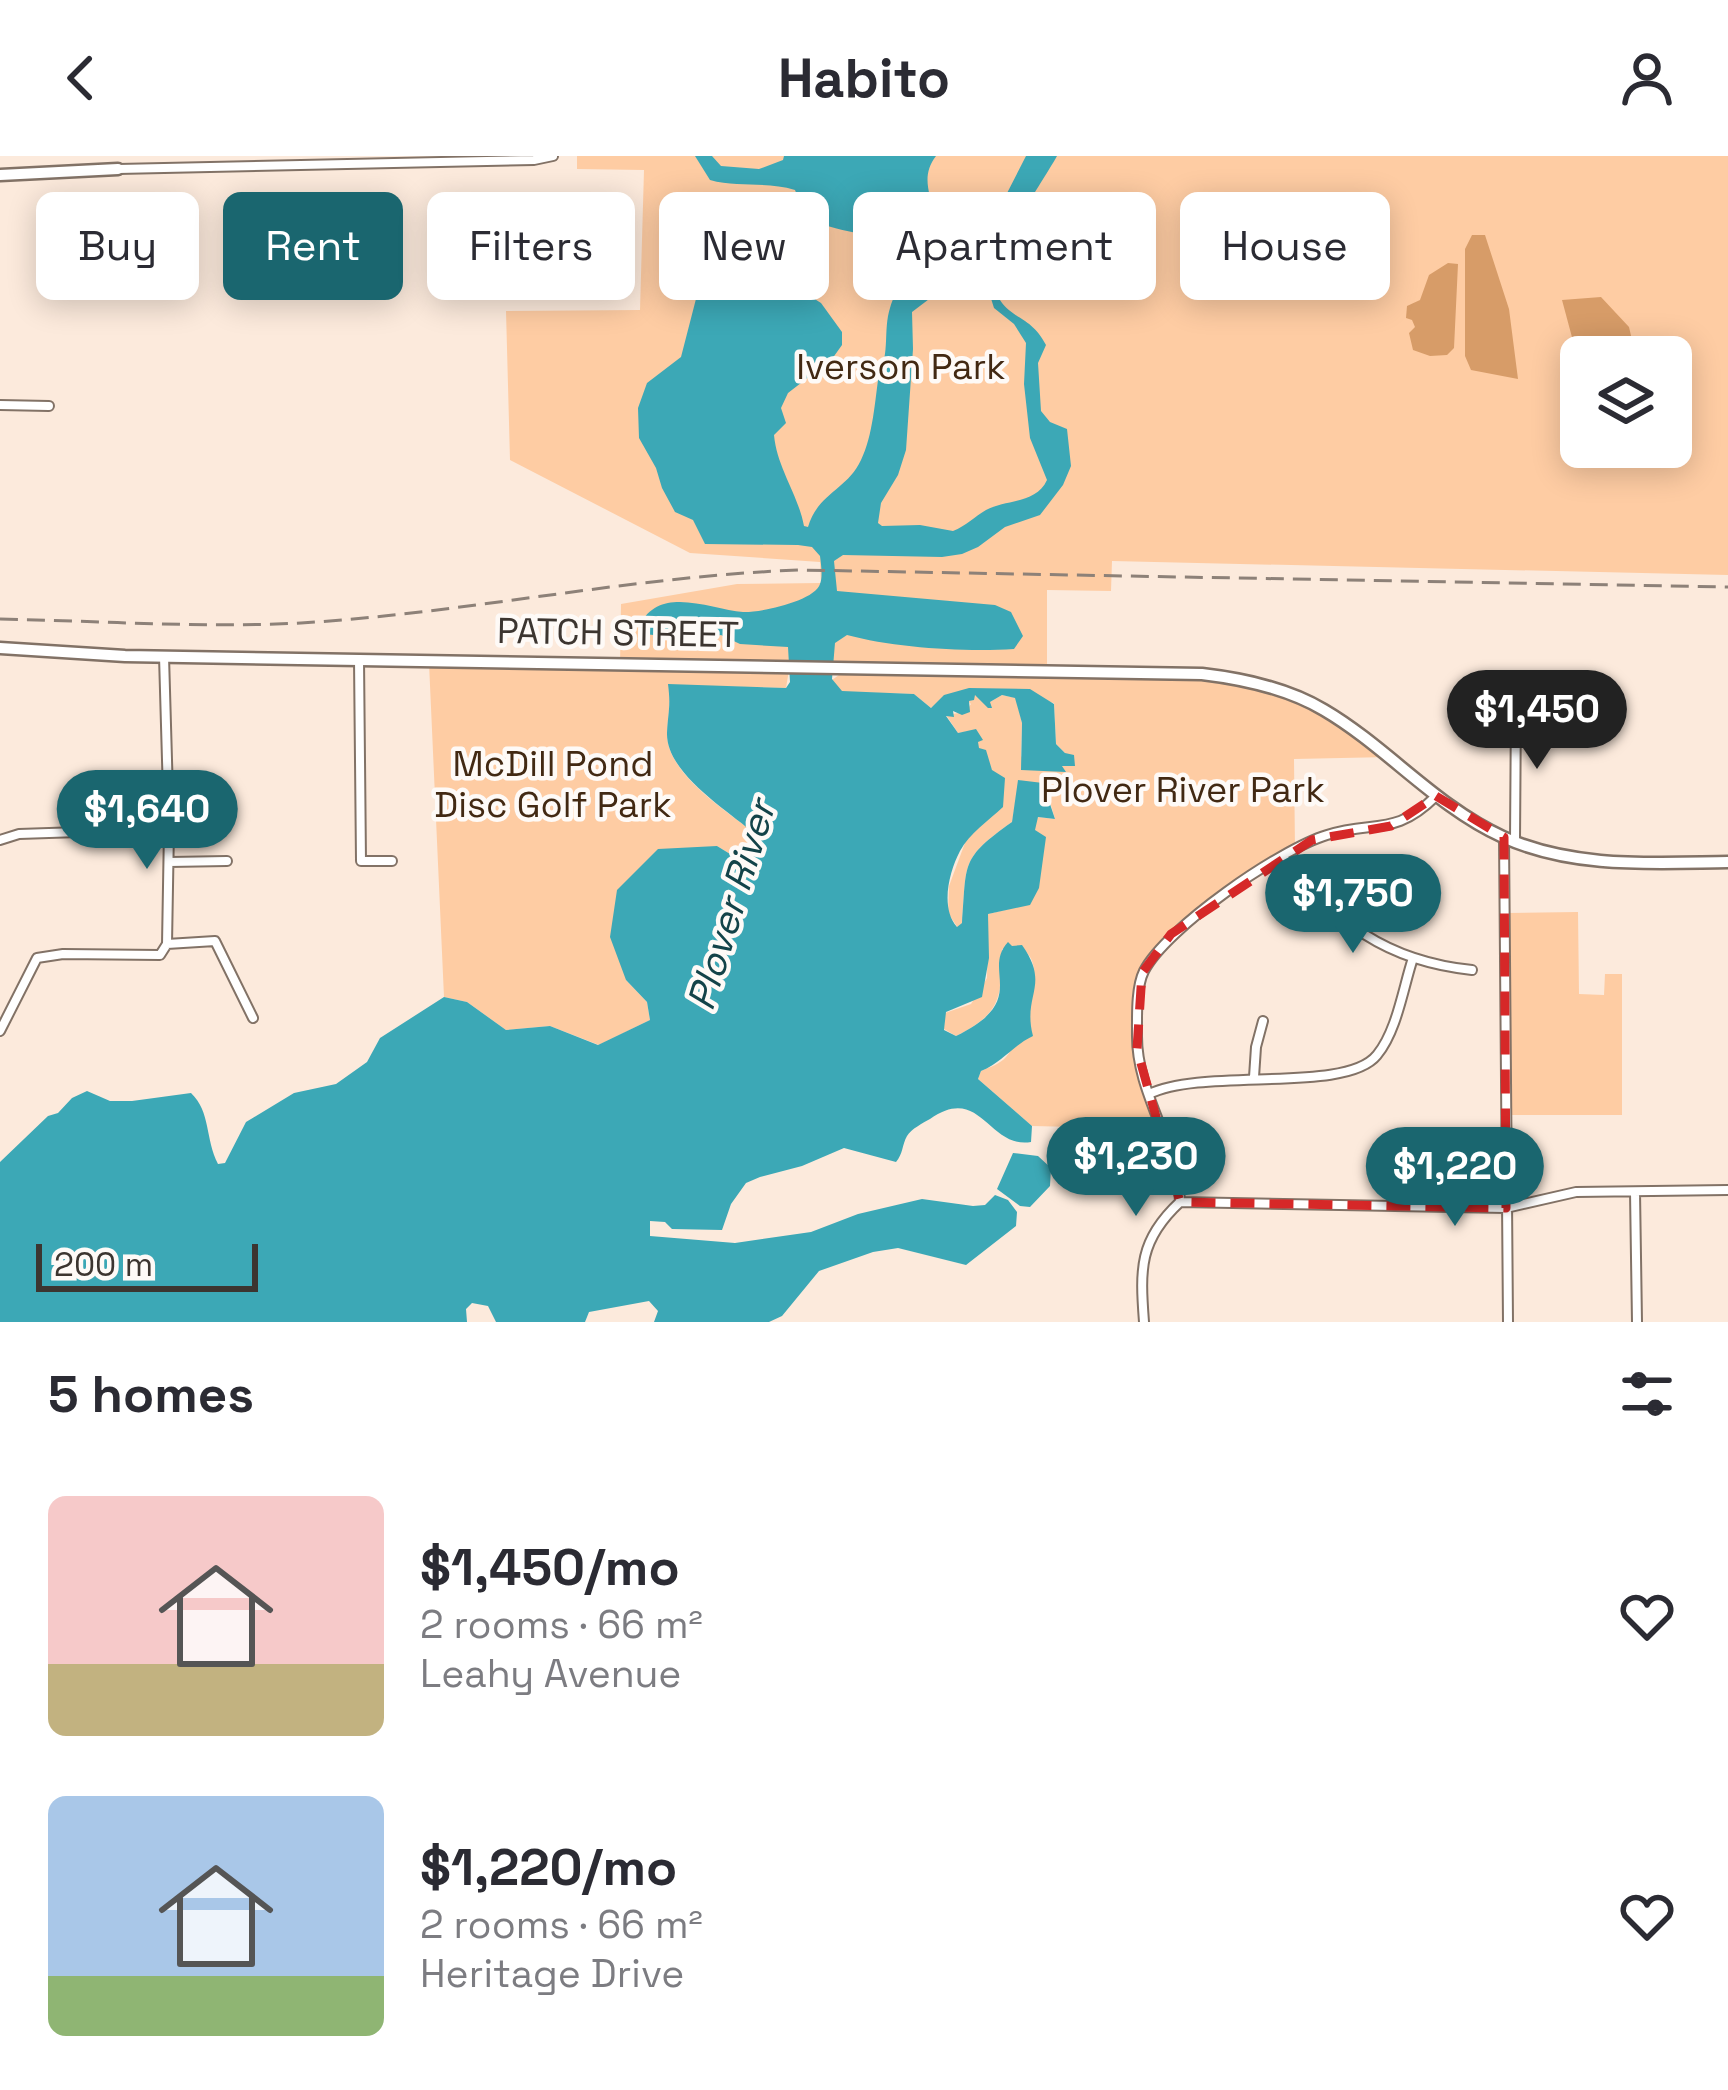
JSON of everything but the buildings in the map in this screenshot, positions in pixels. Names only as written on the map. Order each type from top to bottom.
[{"type":"street","points":[[174,156],[175,168]]},
{"type":"street","points":[[0,175],[318,160],[534,160],[553,156]]},
{"type":"street","points":[[0,405],[50,406]]},
{"type":"street","name":"PATCH STREET","points":[[0,648],[164,656],[1235,678],[1322,708],[1436,796],[1509,839],[1546,852],[1611,863],[1728,862]]},
{"type":"street","points":[[0,1031],[38,958],[160,955],[166,944],[169,829],[164,656]]},
{"type":"street","points":[[359,658],[361,861],[392,861]]},
{"type":"street","points":[[1508,1322],[1509,839],[1516,702]]},
{"type":"street","points":[[1180,1202],[1179,1175],[1137,1049],[1142,974],[1171,934],[1283,857],[1331,833],[1391,826],[1418,814],[1436,796]]},
{"type":"street","points":[[0,841],[19,833],[169,829]]},
{"type":"street","points":[[1283,857],[1316,898],[1366,938],[1413,958],[1472,970]]},
{"type":"street","points":[[169,862],[227,861]]},
{"type":"street","points":[[166,944],[215,941],[253,1018]]},
{"type":"street","points":[[1149,1094],[1187,1081],[1334,1076],[1367,1065],[1385,1042],[1413,958]]},
{"type":"street","points":[[1254,1077],[1263,1022]]},
{"type":"street","points":[[1144,1322],[1141,1276],[1147,1244],[1160,1221],[1180,1202],[1506,1208],[1567,1193],[1728,1190]]},
{"type":"street","points":[[1635,1192],[1637,1322]]},
{"type":"highlighted area","points":[[1436,796],[1504,837],[1506,1208],[1180,1202],[1137,1049],[1142,973],[1171,934],[1312,840],[1391,826]]},
{"type":"green space","points":[[577,156],[1728,156],[1728,575],[1112,561],[1111,591],[1047,590],[1047,670],[1202,674],[1295,695],[1389,757],[1294,759],[1295,850],[1171,934],[1142,973],[1138,1065],[1162,1129],[1032,1126],[978,1079],[981,1071],[1006,1057],[1029,1010],[1034,971],[1030,957],[1020,949],[1002,949],[999,992],[982,1020],[956,1036],[944,1029],[945,1013],[971,1004],[987,978],[988,914],[1030,904],[1034,823],[1038,817],[1055,819],[1047,792],[1019,780],[1012,822],[983,845],[969,864],[958,928],[948,913],[949,886],[992,770],[978,749],[976,730],[958,733],[946,715],[965,712],[976,694],[990,702],[1002,695],[1016,698],[1022,723],[1021,756],[1042,770],[1065,765],[1065,753],[1056,744],[1054,703],[1004,692],[961,693],[931,708],[914,694],[842,692],[832,680],[843,672],[789,670],[786,688],[669,685],[669,748],[700,790],[755,833],[753,859],[735,857],[717,846],[626,980],[647,1002],[650,1020],[599,1045],[550,1026],[506,1030],[467,1002],[444,997],[429,663],[620,666],[621,604],[737,584],[821,583],[820,562],[690,553],[510,460],[506,311],[640,310],[644,170],[577,169]]},
{"type":"green space","points":[[1578,912],[1579,994],[1604,995],[1605,974],[1622,974],[1622,1115],[1509,1115],[1508,913]]},
{"type":"shaded area","points":[[1472,235],[1485,235],[1509,309],[1518,379],[1471,370],[1465,356],[1465,249]]},
{"type":"shaded area","points":[[1448,263],[1458,264],[1454,348],[1447,355],[1430,356],[1413,350],[1409,333],[1415,327],[1406,318],[1407,306],[1420,300],[1429,275]]},
{"type":"shaded area","points":[[1601,297],[1629,327],[1631,336],[1572,336],[1562,300]]},
{"type":"water","points":[[695,156],[712,156],[721,166],[759,169],[784,156],[936,156],[928,176],[930,192],[853,192],[853,232],[829,226],[829,192],[710,180]]},
{"type":"water","points":[[1026,156],[1057,156],[1035,192],[1008,192]]},
{"type":"water","name":"Plover River","points":[[696,300],[821,303],[842,332],[842,345],[832,359],[788,393],[781,408],[786,423],[774,435],[783,470],[808,527],[819,506],[855,470],[865,450],[893,300],[928,300],[912,312],[906,450],[881,503],[878,523],[882,526],[920,525],[953,531],[986,510],[1036,493],[1047,480],[1030,438],[1024,384],[1026,343],[991,300],[1000,300],[1046,345],[1038,363],[1041,411],[1050,422],[1067,429],[1071,466],[1040,515],[1005,527],[962,554],[843,555],[834,561],[837,591],[995,605],[1011,612],[1023,636],[1014,649],[974,650],[908,646],[847,635],[835,643],[832,679],[842,691],[914,694],[931,708],[944,695],[969,688],[1030,689],[1054,704],[1056,744],[1074,755],[1075,766],[1062,766],[1066,772],[1021,770],[1022,723],[1015,698],[1002,695],[988,708],[975,695],[969,701],[970,712],[953,711],[954,717],[946,716],[958,733],[976,729],[983,740],[979,748],[986,750],[992,770],[1005,778],[1003,807],[969,839],[952,869],[948,900],[957,927],[962,923],[969,864],[983,845],[1012,822],[1018,780],[1043,783],[1055,819],[1038,817],[1035,830],[1046,837],[1039,888],[1030,905],[988,914],[989,958],[982,997],[946,1012],[944,1030],[956,1036],[992,1010],[1000,986],[1001,953],[1008,942],[1022,945],[1034,971],[1033,1036],[981,1071],[978,1079],[1032,1126],[1031,1142],[1004,1136],[973,1112],[947,1110],[909,1133],[896,1162],[844,1148],[746,1183],[731,1204],[722,1230],[672,1229],[665,1222],[650,1221],[650,1236],[735,1243],[811,1232],[858,1214],[922,1199],[973,1206],[985,1205],[995,1195],[1008,1200],[1017,1212],[1016,1226],[966,1265],[898,1248],[819,1271],[782,1316],[769,1322],[654,1322],[658,1311],[649,1301],[589,1312],[585,1322],[496,1322],[488,1306],[472,1303],[466,1309],[467,1322],[0,1322],[0,1162],[48,1116],[87,1091],[110,1101],[191,1093],[202,1109],[218,1164],[225,1163],[246,1122],[294,1093],[336,1084],[367,1062],[380,1038],[444,997],[467,1002],[506,1030],[550,1026],[598,1045],[650,1020],[647,1002],[626,980],[610,937],[617,890],[658,849],[717,846],[735,857],[753,859],[755,834],[700,790],[676,762],[667,733],[668,684],[786,688],[790,682],[788,647],[740,644],[721,635],[695,640],[645,634],[640,625],[660,605],[673,602],[743,612],[798,601],[816,590],[822,574],[820,556],[812,547],[705,544],[693,520],[675,512],[662,488],[639,438],[638,408],[647,383],[681,357]]},
{"type":"water","points":[[1013,1153],[1038,1156],[1051,1168],[1050,1186],[1030,1207],[1020,1206],[997,1189]]},
{"type":"railway","points":[[0,619],[301,623],[675,579],[800,570],[1728,587]]},
{"type":"park label","name":"Iverson Park","points":[[901,367]]},
{"type":"park label","name":"McDill Pond Disc Golf Park","points":[[553,784]]},
{"type":"park label","name":"Plover River Park","points":[[1183,790]]}]
